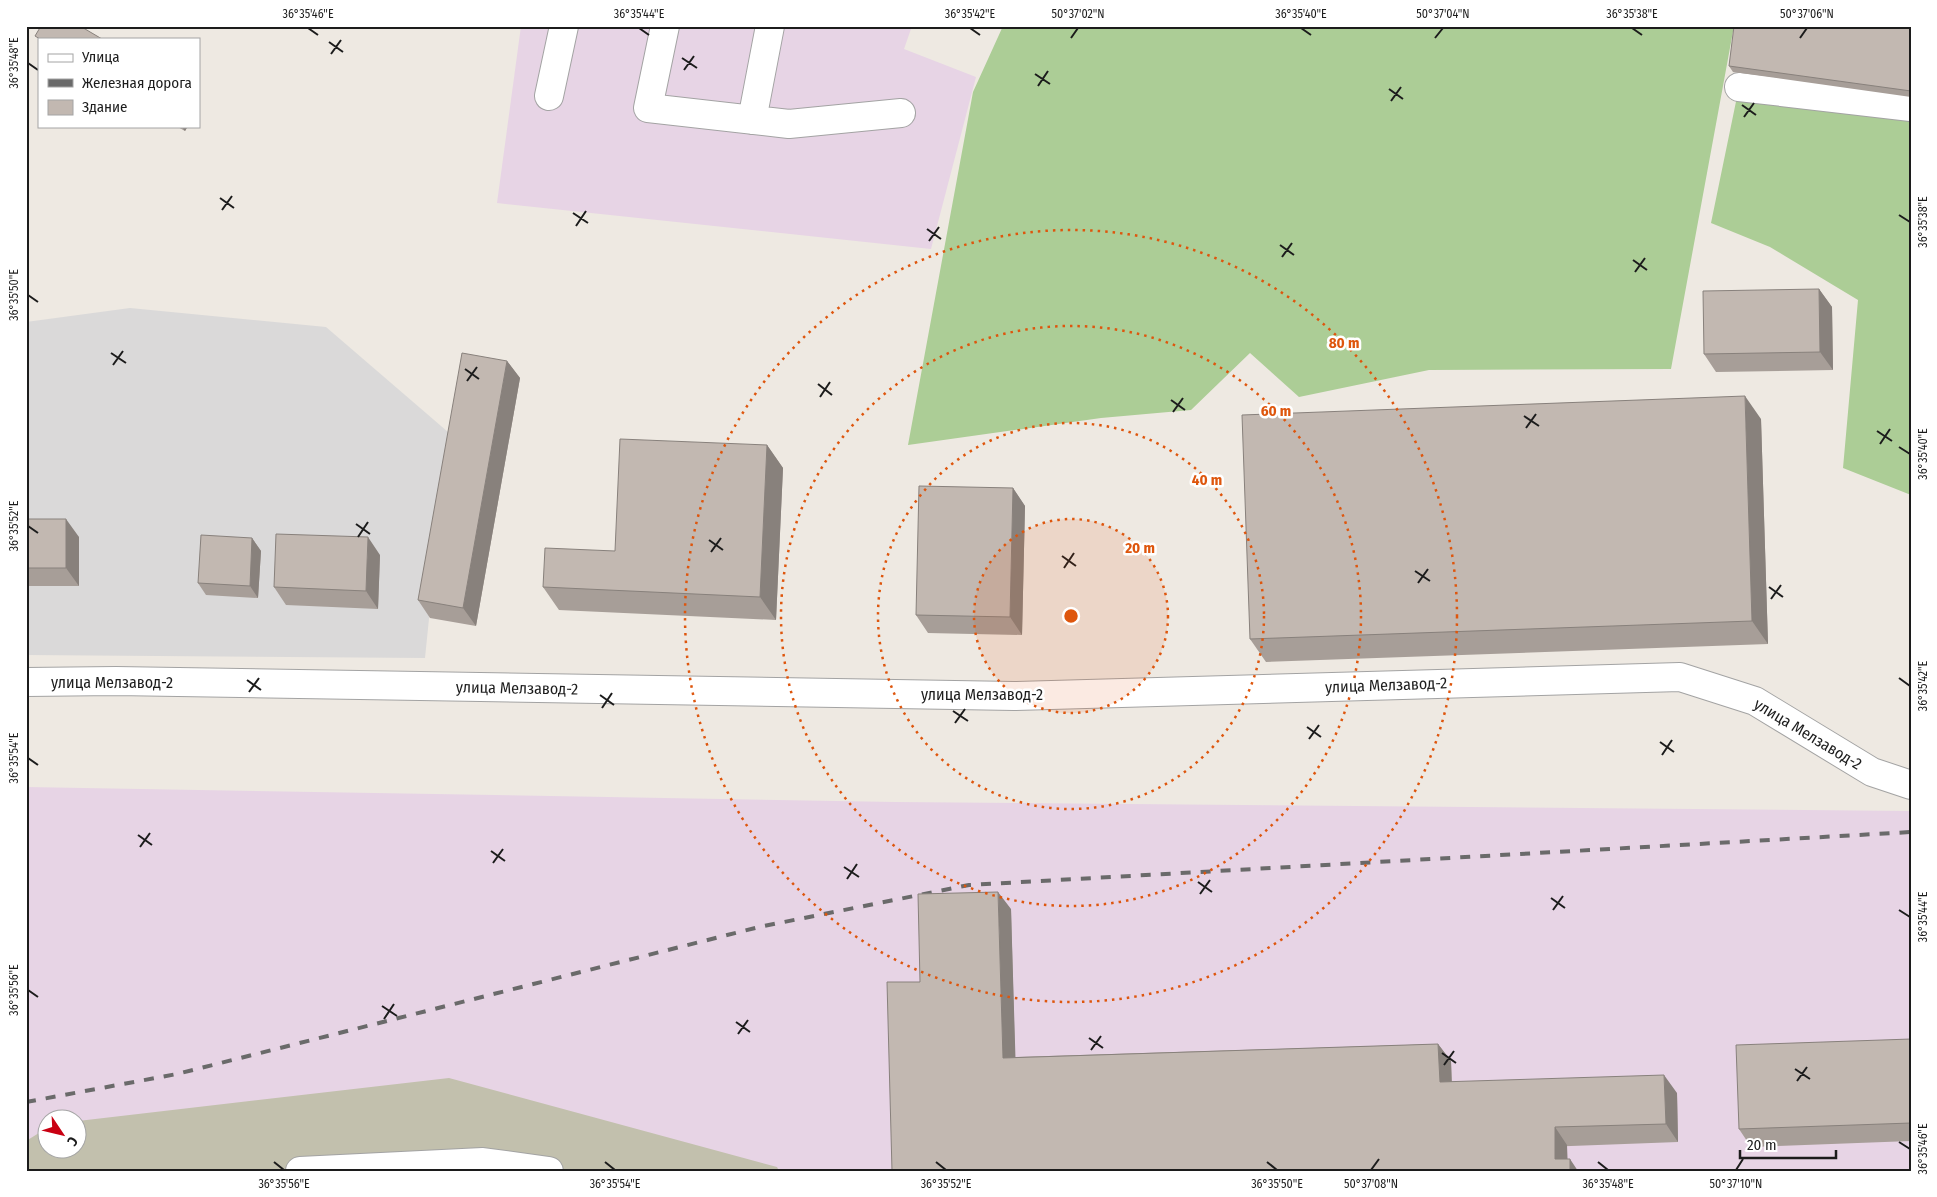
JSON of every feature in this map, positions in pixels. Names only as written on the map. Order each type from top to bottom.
[{"type":"street","points":[[549,96],[564,26]]},
{"type":"street","points":[[665,26],[648,108],[789,124],[901,113]]},
{"type":"street","points":[[752,120],[770,26]]},
{"type":"street","points":[[1739,87],[1911,107]]},
{"type":"street","name":"улица Мелзавод-2","points":[[26,682],[146,682],[1014,696],[1680,677],[1755,701],[1872,772],[1911,785]]},
{"type":"street","points":[[300,1171],[483,1162],[548,1171]]},
{"type":"shaded area","points":[[521,26],[912,26],[904,49],[976,77],[931,249],[497,203]]},
{"type":"shaded area","points":[[130,308],[326,327],[448,432],[425,658],[26,655],[26,322]]},
{"type":"shaded area","points":[[26,787],[895,802],[1911,811],[1911,1171],[26,1171]]},
{"type":"shaded area","points":[[449,1078],[777,1167],[779,1171],[26,1171],[26,1141],[38,1134],[38,1160],[88,1160],[88,1120]]},
{"type":"green space","points":[[1003,26],[1734,26],[1671,369],[1429,370],[1299,397],[1250,353],[1191,410],[1101,418],[908,445],[973,92]]},
{"type":"green space","points":[[1739,87],[1911,118],[1911,495],[1843,468],[1858,300],[1770,247],[1711,223]]},
{"type":"building","points":[[41,26],[80,26],[100,38],[38,38],[35,36]]},
{"type":"building","points":[[1734,26],[1911,26],[1911,91],[1729,66]]},
{"type":"building","points":[[1819,289],[1820,352],[1704,354],[1703,291]]},
{"type":"building","points":[[462,353],[507,361],[463,608],[418,600]]},
{"type":"building","points":[[1745,396],[1752,621],[1250,639],[1242,415]]},
{"type":"building","points":[[620,439],[767,445],[760,597],[543,587],[545,548],[615,551]]},
{"type":"building","points":[[919,486],[1013,488],[1010,617],[916,615]]},
{"type":"building","points":[[26,519],[66,519],[66,568],[26,568]]},
{"type":"building","points":[[276,534],[368,537],[366,591],[274,587]]},
{"type":"building","points":[[201,535],[252,538],[250,586],[198,583]]},
{"type":"building","points":[[998,892],[1003,1058],[1438,1044],[1440,1082],[1664,1075],[1666,1124],[1555,1127],[1555,1159],[1570,1159],[1570,1171],[892,1171],[887,982],[920,982],[918,894]]},
{"type":"building","points":[[1911,1039],[1911,1123],[1739,1129],[1736,1045]]},
{"type":"railway","points":[[26,1102],[177,1074],[759,927],[969,885],[1911,832]]}]
